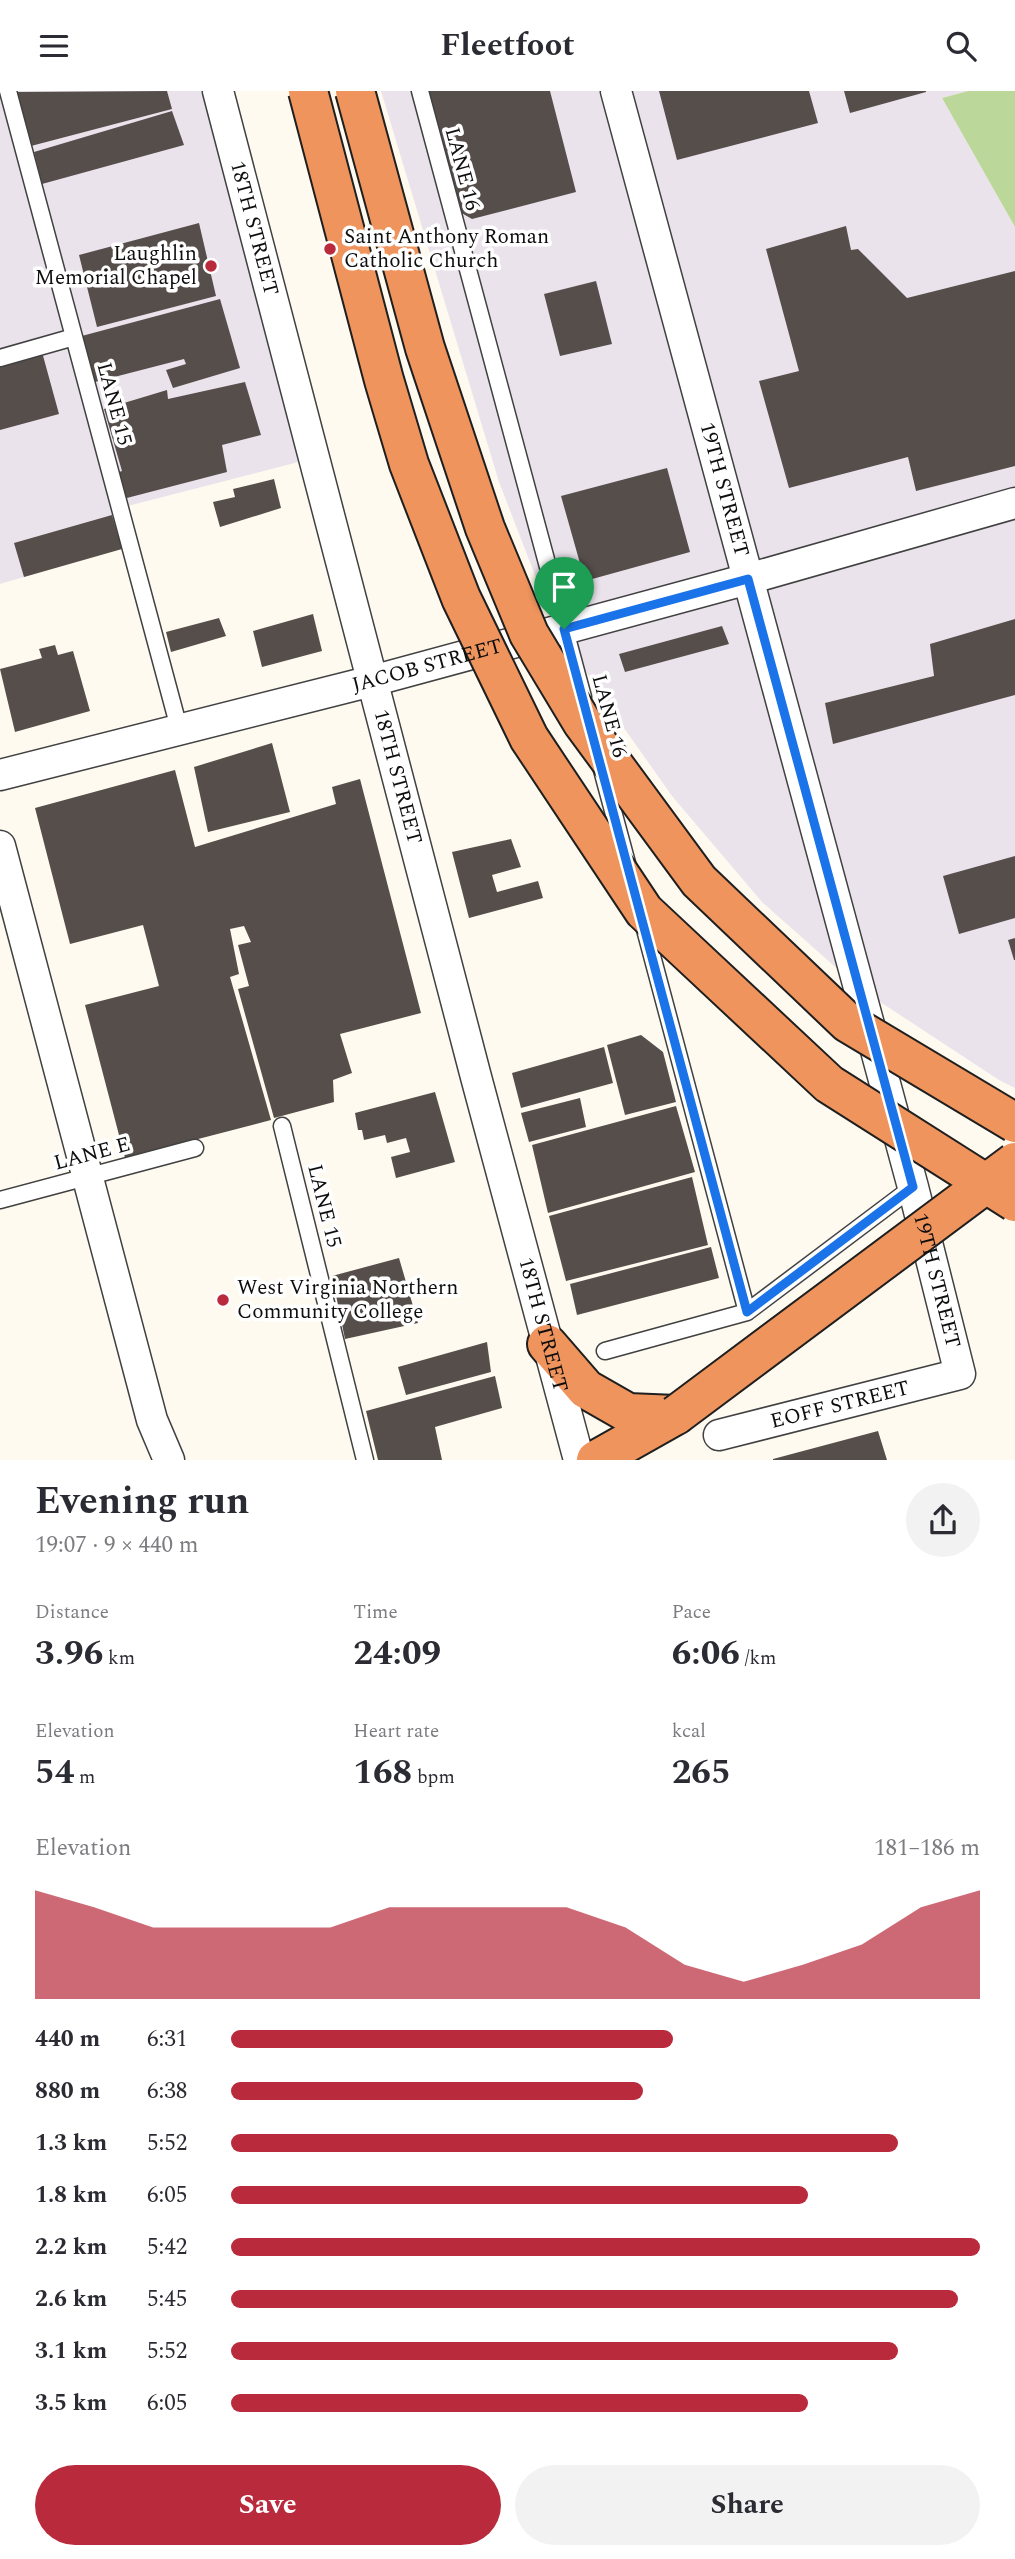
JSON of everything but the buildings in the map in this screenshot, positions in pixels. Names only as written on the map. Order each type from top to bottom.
[{"type":"highway","points":[[308,91],[384,380],[409,464],[461,598],[529,738],[644,911],[829,1084],[1015,1202]]},
{"type":"highway","points":[[355,91],[425,348],[485,528],[528,634],[582,722],[699,881],[848,1023],[1015,1123]]},
{"type":"highway","points":[[596,1460],[676,1415],[1015,1162]]},
{"type":"highway","points":[[547,1344],[586,1389],[628,1413],[676,1415]]},
{"type":"street","name":"18TH STREET","points":[[218,91],[579,1460]]},
{"type":"street","name":"19TH STREET","points":[[616,91],[913,1187],[960,1374]]},
{"type":"street","name":"JACOB STREET","points":[[0,775],[372,681],[1015,503]]},
{"type":"street","points":[[0,846],[152,1420],[169,1460]]},
{"type":"street","name":"EOFF STREET","points":[[719,1436],[960,1374]]},
{"type":"lane","name":"LANE 15","points":[[8,91],[179,728]]},
{"type":"lane","name":"LANE 16","points":[[420,91],[747,1312]]},
{"type":"lane","points":[[0,358],[74,337]]},
{"type":"lane","name":"LANE 15","points":[[282,1126],[365,1460]]},
{"type":"lane","name":"LANE E","points":[[0,1200],[195,1148]]},
{"type":"lane","points":[[605,1351],[747,1312],[913,1187]]},
{"type":"shaded area","points":[[0,91],[218,91],[314,458],[120,508],[130,546],[0,584]]},
{"type":"shaded area","points":[[381,91],[968,91],[942,98],[1015,227],[1015,1088],[859,988],[762,902],[672,796],[595,687],[545,601],[499,482]]},
{"type":"green space","points":[[968,91],[1015,91],[1015,227],[942,98]]},
{"type":"place","name":"Saint Anthony Roman Catholic Church","points":[[330,249]]},
{"type":"place","name":"Laughlin Memorial Chapel","points":[[211,266]]},
{"type":"place","name":"West Virginia Northern Community College","points":[[223,1300]]},
{"type":"route","points":[[748,579],[913,1187],[747,1312],[671,1030],[564,629],[748,579]]}]
